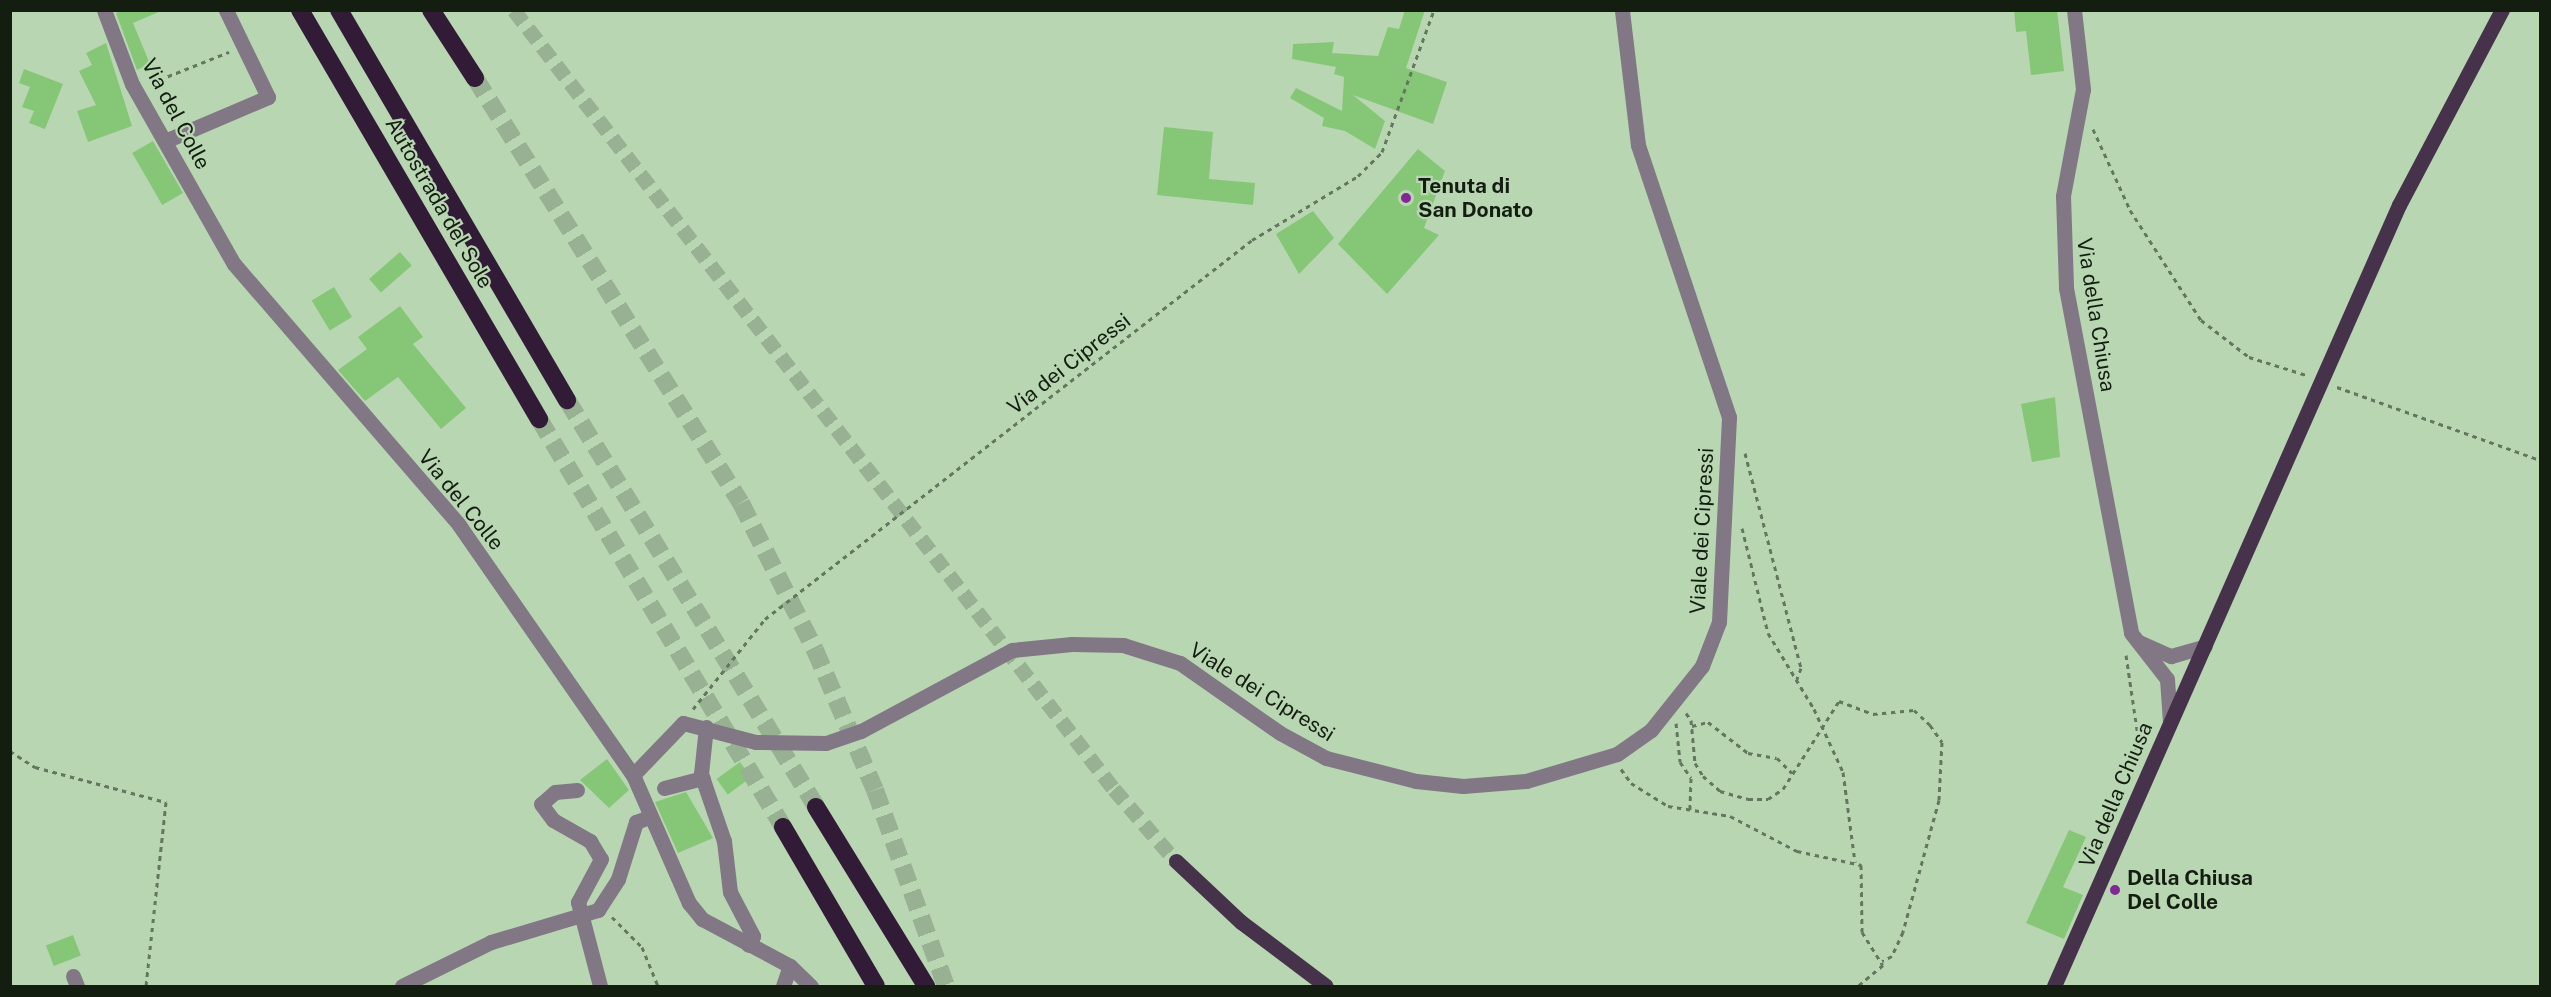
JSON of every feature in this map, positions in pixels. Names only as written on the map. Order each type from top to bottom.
[{"type":"highway","name":"Autostrada del Sole","points":[[300,10],[539,418]]},
{"type":"highway","name":"Autostrada del Sole","points":[[339,10],[567,400]]},
{"type":"highway","points":[[431,10],[475,78]]},
{"type":"highway","points":[[816,807],[926,987]]},
{"type":"highway","points":[[783,827],[876,987]]},
{"type":"main road","points":[[2170,726],[2399,205],[2502,10]]},
{"type":"main road","name":"Via della Chiusa","points":[[2054,987],[2170,726]]},
{"type":"main road","points":[[1176,861],[1241,922],[1326,987]]},
{"type":"street","name":"Via del Colle","points":[[104,10],[135,90],[234,264],[459,525],[633,775],[649,817],[689,903],[702,919],[790,966],[811,987]]},
{"type":"street","points":[[165,141],[268,97],[226,10]]},
{"type":"street","name":"Viale dei Cipressi","points":[[683,723],[706,727],[756,742],[826,743],[861,730],[1012,650],[1123,645],[1180,663],[1281,733],[1326,758],[1370,771],[1464,786],[1526,781],[1612,755],[1651,730],[1702,666],[1719,622],[1728,423],[1638,145],[1622,10]]},
{"type":"street","name":"Via della Chiusa","points":[[2074,10],[2083,89],[2063,196],[2062,240],[2073,332],[2129,624],[2134,642],[2167,679],[2170,726]]},
{"type":"street","name":"Via della Chiusa","points":[[2129,624],[2138,641],[2160,653],[2181,656],[2205,646]]},
{"type":"street","points":[[633,775],[683,723]]},
{"type":"street","points":[[706,727],[703,778],[724,841],[730,892],[753,936],[748,945]]},
{"type":"street","points":[[664,788],[703,778]]},
{"type":"street","points":[[577,790],[555,792],[541,804],[553,820],[590,840],[602,858],[597,874],[579,896],[586,916],[600,987]]},
{"type":"street","points":[[402,987],[491,942],[586,916],[600,907],[618,879],[636,822],[649,817]]},
{"type":"street","points":[[783,987],[790,966]]},
{"type":"path","name":"Via dei Cipressi","points":[[683,723],[732,653],[765,619],[1252,240],[1358,176],[1382,152],[1434,10]]},
{"type":"path","points":[[135,90],[244,46]]},
{"type":"path","points":[[2091,121],[2130,210],[2201,320],[2249,357],[2306,375]]},
{"type":"path","points":[[2337,387],[2541,460]]},
{"type":"path","points":[[1728,423],[1745,453],[1800,668],[1797,679]]},
{"type":"path","points":[[1724,513],[1738,517],[1757,579],[1761,614],[1778,654],[1797,679],[1843,772],[1855,862],[1865,881],[1859,898],[1862,932],[1882,961]]},
{"type":"path","points":[[1671,705],[1692,726],[1695,763],[1720,790],[1768,799],[1793,773],[1821,725],[1839,701],[1873,714],[1914,710],[1942,742],[1939,800],[1922,849],[1919,878],[1896,949],[1882,961],[1877,975],[1857,987]]},
{"type":"path","points":[[1671,705],[1677,724],[1680,762],[1691,778],[1690,810]]},
{"type":"path","points":[[1692,726],[1708,722],[1748,753],[1777,758],[1793,773]]},
{"type":"path","points":[[10,751],[35,767],[166,802],[146,987]]},
{"type":"path","points":[[1612,755],[1647,794],[1690,810],[1730,816],[1813,856],[1855,862]]},
{"type":"path","points":[[600,907],[642,947],[658,987]]},
{"type":"building","points":[[122,10],[161,11],[133,23],[150,64],[137,70],[116,13]]},
{"type":"building","points":[[1405,10],[1425,10],[1406,68],[1447,82],[1433,124],[1353,95],[1385,121],[1375,149],[1345,131],[1322,126],[1324,118],[1290,98],[1296,88],[1342,111],[1344,77],[1334,74],[1336,67],[1292,59],[1293,44],[1334,42],[1332,53],[1378,56],[1388,27],[1399,29]]},
{"type":"building","points":[[2014,10],[2057,10],[2064,71],[2031,75],[2026,31],[2016,32]]},
{"type":"building","points":[[106,43],[132,126],[88,142],[77,111],[96,105],[79,71],[92,65],[86,53]]},
{"type":"building","points":[[24,69],[63,84],[45,129],[29,123],[34,111],[22,107],[30,87],[19,83]]},
{"type":"building","points":[[1164,127],[1213,132],[1209,179],[1255,183],[1253,205],[1157,195]]},
{"type":"building","points":[[153,141],[183,193],[162,205],[132,153]]},
{"type":"building","name":"Tenuta di San Donato","points":[[1418,149],[1445,171],[1424,228],[1439,235],[1387,294],[1338,244]]},
{"type":"building","points":[[1313,211],[1334,238],[1299,274],[1276,234]]},
{"type":"building","points":[[400,252],[412,266],[381,292],[369,279]]},
{"type":"building","points":[[334,287],[352,317],[330,330],[312,300]]},
{"type":"building","points":[[400,306],[423,337],[413,344],[466,408],[441,429],[398,377],[365,401],[338,370],[367,349],[358,337]]},
{"type":"building","points":[[2055,397],[2060,457],[2032,462],[2021,404]]},
{"type":"building","points":[[607,759],[629,790],[609,808],[580,780]]},
{"type":"building","points":[[740,762],[751,777],[728,794],[717,779]]},
{"type":"building","points":[[686,792],[713,838],[678,853],[655,802]]},
{"type":"building","points":[[2069,830],[2086,837],[2063,887],[2083,895],[2064,939],[2026,923]]},
{"type":"building","points":[[73,935],[81,956],[54,966],[46,945]]},
{"type":"tunnel","points":[[514,10],[1114,789],[1176,861]]},
{"type":"tunnel","points":[[475,78],[741,503],[815,650],[875,790],[946,986]]},
{"type":"tunnel","points":[[567,400],[816,807]]},
{"type":"tunnel","points":[[539,419],[783,827]]},
{"type":"place","name":"Tenuta di San Donato","points":[[1406,198]]},
{"type":"place","name":"Della Chiusa Del Colle","points":[[2115,890]]}]
